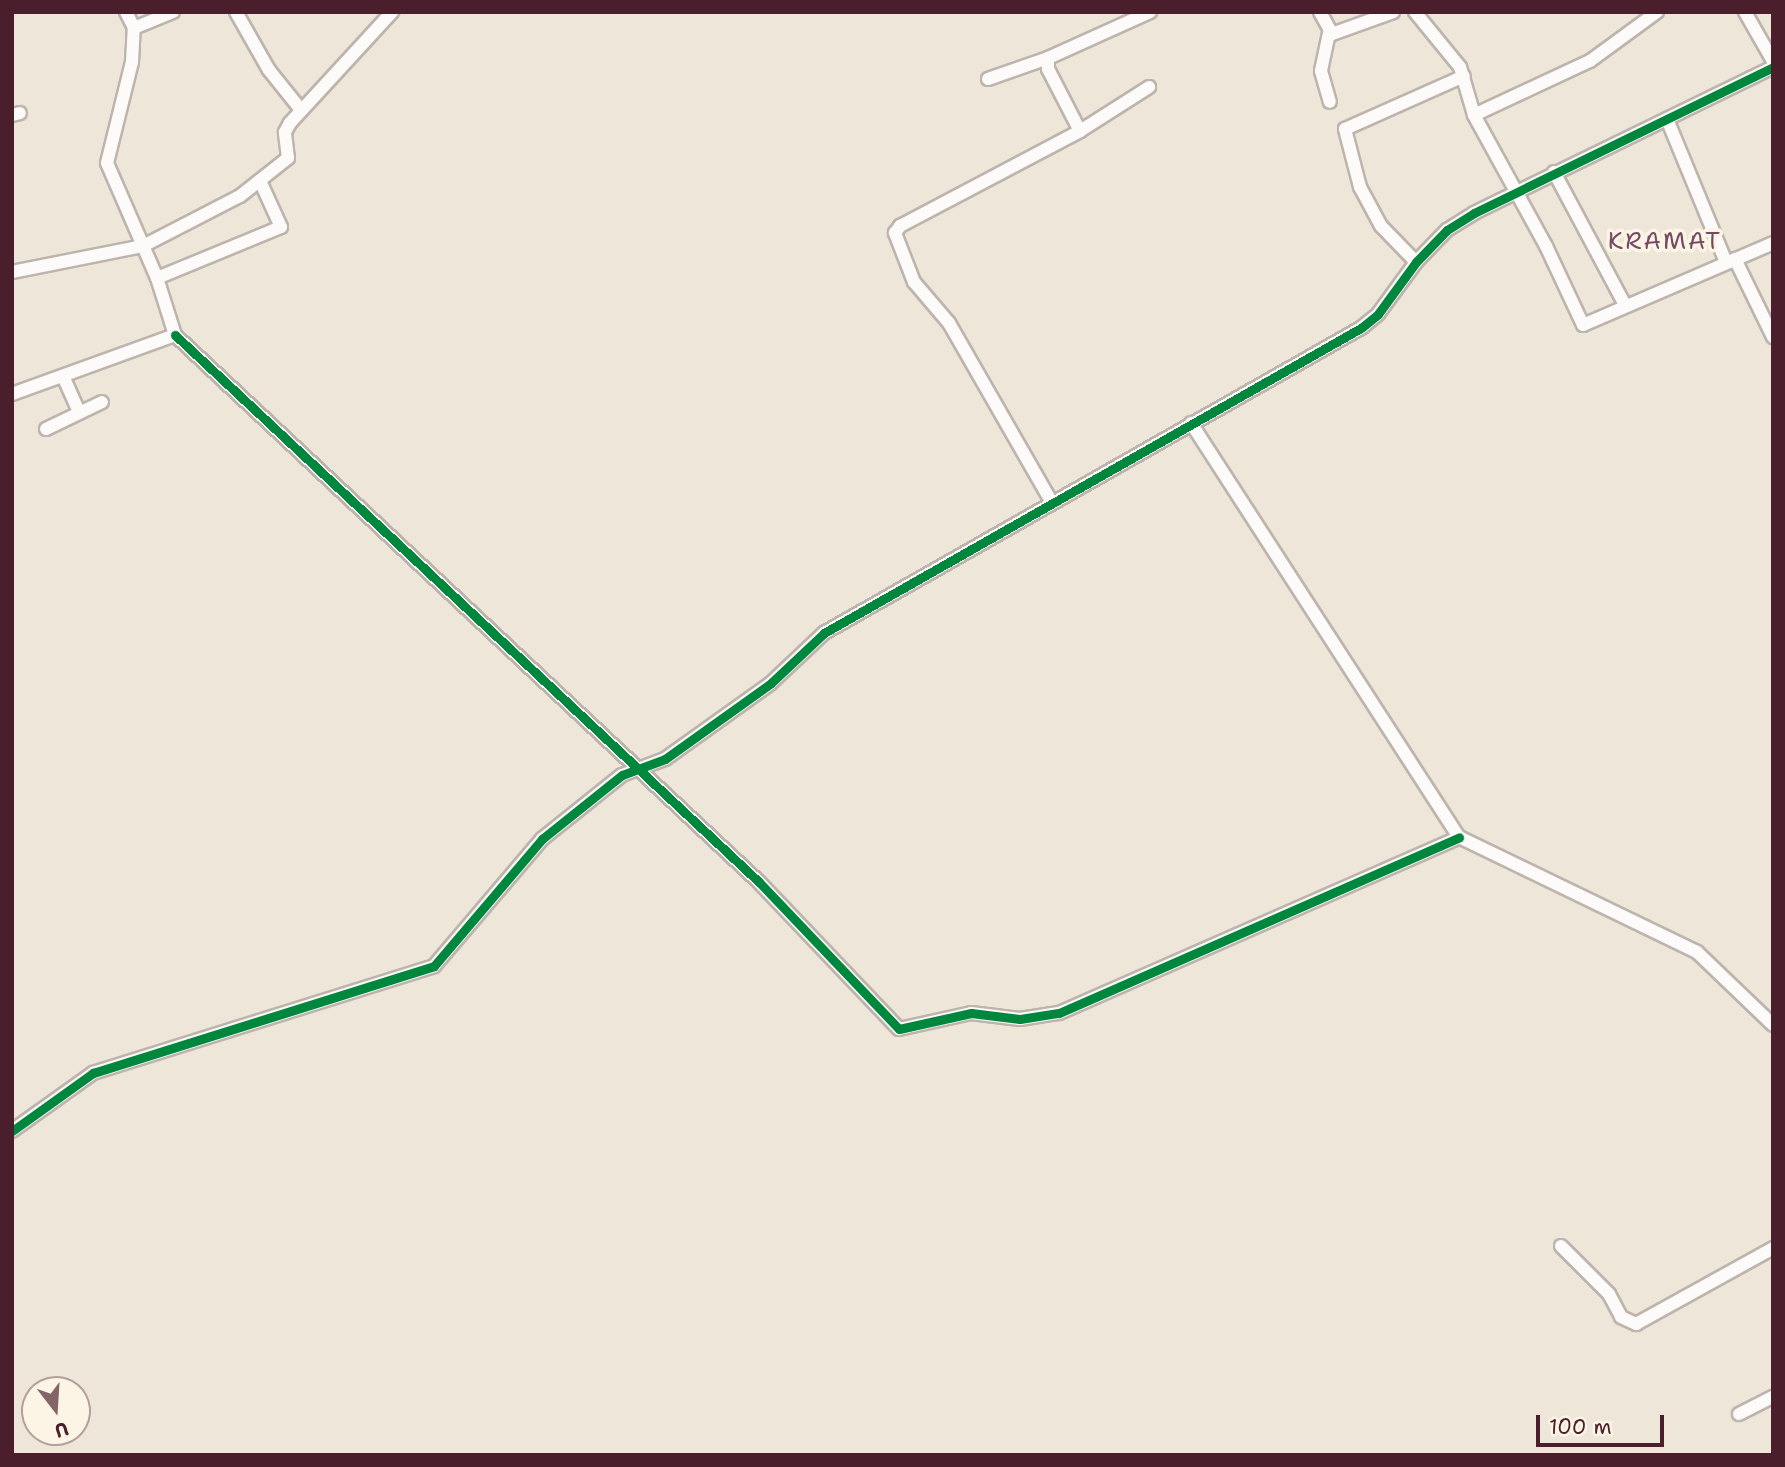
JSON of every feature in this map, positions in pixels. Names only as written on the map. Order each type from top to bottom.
[{"type":"street","points":[[127,12],[134,27],[132,62],[107,163],[157,278],[175,335],[640,770],[816,939],[899,1029],[971,1013],[1020,1019],[1059,1013],[1459,836]]},
{"type":"street","points":[[134,27],[173,12]]},
{"type":"street","points":[[236,12],[269,70],[301,110]]},
{"type":"street","points":[[12,271],[143,246],[205,216],[260,181],[288,158],[285,132],[301,110],[391,12]]},
{"type":"street","points":[[988,79],[1048,58],[1150,12]]},
{"type":"street","points":[[1320,12],[1329,33],[1321,71],[1330,102]]},
{"type":"street","points":[[1329,33],[1393,12]]},
{"type":"street","points":[[1415,12],[1450,52],[1464,76],[1474,116],[1583,325],[1773,243]]},
{"type":"street","points":[[1474,116],[1590,61],[1657,12]]},
{"type":"street","points":[[1745,12],[1773,61]]},
{"type":"street","points":[[1048,58],[1048,69],[1080,131]]},
{"type":"street","points":[[12,1131],[93,1073],[433,965],[542,839],[613,781],[665,759],[771,683],[824,633],[1051,501],[1361,328],[1378,314],[1416,262],[1447,230],[1515,191],[1773,67]]},
{"type":"street","points":[[1416,262],[1381,226],[1360,187],[1345,129],[1355,121],[1464,76]]},
{"type":"street","points":[[1051,501],[949,323],[914,282],[895,233],[900,226],[1080,131],[1149,87]]},
{"type":"street","points":[[1667,119],[1730,261],[1773,337]]},
{"type":"street","points":[[1554,172],[1625,305]]},
{"type":"street","points":[[157,278],[281,227],[260,181]]},
{"type":"street","points":[[12,394],[175,335]]},
{"type":"street","points":[[63,376],[79,412]]},
{"type":"street","points":[[46,429],[102,402]]},
{"type":"street","points":[[1191,423],[1459,836],[1697,952],[1773,1025]]},
{"type":"street","points":[[1561,1246],[1609,1294],[1621,1317],[1636,1324],[1773,1248]]},
{"type":"street","points":[[1739,1415],[1773,1397]]},
{"type":"cycle path","points":[[12,1131],[93,1073],[434,966],[542,839],[622,775],[665,759],[771,683],[824,633],[1361,328],[1378,314],[1416,262],[1447,230],[1474,213],[1773,67]]},
{"type":"cycle path","points":[[175,335],[759,882],[899,1029],[971,1013],[1020,1019],[1059,1013],[1459,837]]},
{"type":"district","name":"KRAMAT","points":[[1665,242]]}]
